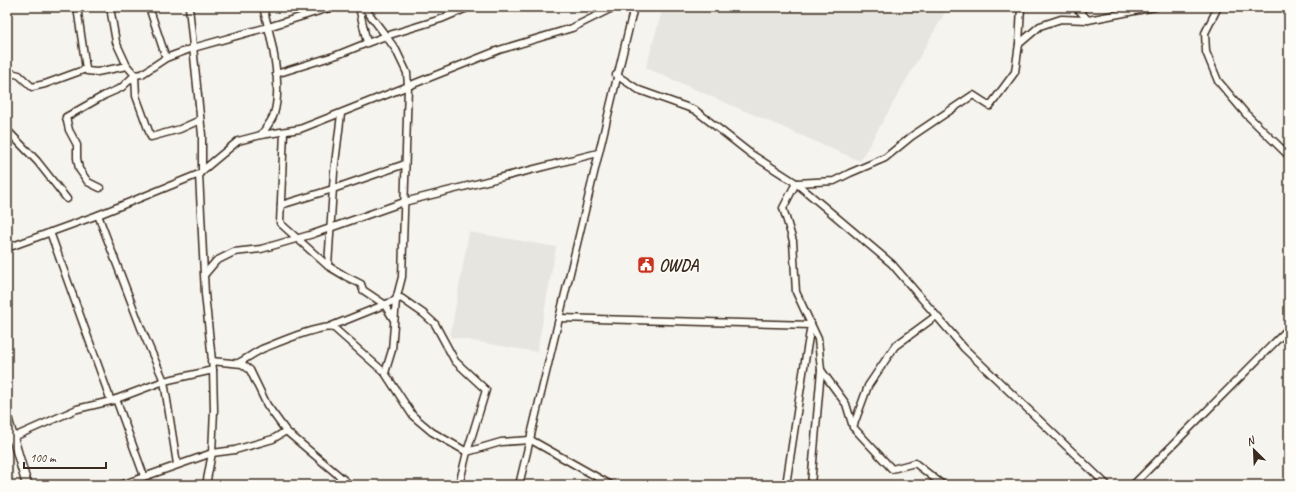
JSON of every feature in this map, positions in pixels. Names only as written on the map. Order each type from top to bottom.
[{"type":"main road","points":[[7,417],[10,439],[27,485]]},
{"type":"street","points":[[77,7],[86,69]]},
{"type":"street","points":[[110,7],[116,42],[127,66],[135,75],[136,96],[151,137],[180,129],[200,120]]},
{"type":"street","points":[[149,7],[166,58]]},
{"type":"street","points":[[189,7],[202,135],[200,172],[204,274],[213,370],[214,410],[212,453],[206,485]]},
{"type":"street","points":[[261,135],[274,115],[278,87],[268,27],[263,7]]},
{"type":"street","points":[[100,188],[88,182],[79,169],[77,145],[69,130],[66,117],[105,95],[121,88],[135,75],[142,74],[166,58],[193,48],[332,7]]},
{"type":"street","points":[[359,7],[367,43]]},
{"type":"street","points":[[364,7],[396,50],[407,73],[408,86],[402,277],[396,300],[392,350],[385,373]]},
{"type":"street","points":[[276,74],[337,55],[386,36],[441,19],[469,7]]},
{"type":"street","points":[[7,248],[98,215],[200,172],[238,141],[261,135],[300,130],[499,50],[572,28],[614,7]]},
{"type":"street","points":[[519,485],[531,440],[558,318],[632,9],[627,7]]},
{"type":"street","points":[[796,183],[834,181],[885,158],[912,136],[973,95],[990,106],[1015,72],[1019,44],[1021,7]]},
{"type":"street","points":[[1076,7],[1088,20]]},
{"type":"street","points":[[1019,44],[1040,26],[1061,19],[1088,20],[1155,7]]},
{"type":"street","points":[[1218,7],[1204,33],[1206,52],[1218,81],[1246,114],[1289,156]]},
{"type":"street","points":[[7,72],[20,75],[32,87],[45,84],[86,69],[87,71],[97,72],[127,66]]},
{"type":"street","points":[[616,75],[639,90],[694,110],[752,154],[796,183],[892,264],[964,348],[1107,485]]},
{"type":"street","points":[[328,266],[333,189],[341,114]]},
{"type":"street","points":[[7,130],[37,161],[67,199]]},
{"type":"street","points":[[284,132],[280,223],[328,266],[361,284],[363,290],[384,304],[394,320]]},
{"type":"street","points":[[204,274],[216,261],[234,252],[261,249],[298,239],[404,202],[598,153]]},
{"type":"street","points":[[281,205],[405,164]]},
{"type":"street","points":[[796,183],[783,208],[793,241],[796,292],[818,339],[821,370],[811,485]]},
{"type":"street","points":[[98,215],[141,328],[164,381],[177,464]]},
{"type":"street","points":[[50,232],[144,476]]},
{"type":"street","points":[[238,363],[262,349],[301,334],[329,326],[401,298],[424,314],[435,324],[455,361],[486,390],[467,452],[459,485]]},
{"type":"street","points":[[853,427],[868,386],[895,346],[936,316]]},
{"type":"street","points":[[558,318],[811,325]]},
{"type":"street","points":[[786,485],[811,325]]},
{"type":"street","points":[[329,326],[344,336],[385,373],[413,416],[432,432],[464,448],[467,452]]},
{"type":"street","points":[[1133,485],[1289,328]]},
{"type":"street","points":[[211,361],[238,363],[250,370],[267,405],[286,432],[350,485]]},
{"type":"street","points":[[10,439],[77,409],[114,400],[164,381],[213,370]]},
{"type":"street","points":[[821,370],[846,404],[853,427],[892,469],[915,463],[943,485]]},
{"type":"street","points":[[121,485],[177,464],[212,453],[235,450],[273,439],[286,432]]},
{"type":"street","points":[[467,452],[501,442],[531,440],[610,485]]},
{"type":"shaded area","points":[[663,7],[948,7],[860,161],[646,68]]},
{"type":"shaded area","points":[[469,232],[556,247],[537,352],[450,337]]},
{"type":"place","name":"OWDA","points":[[646,265]]}]
